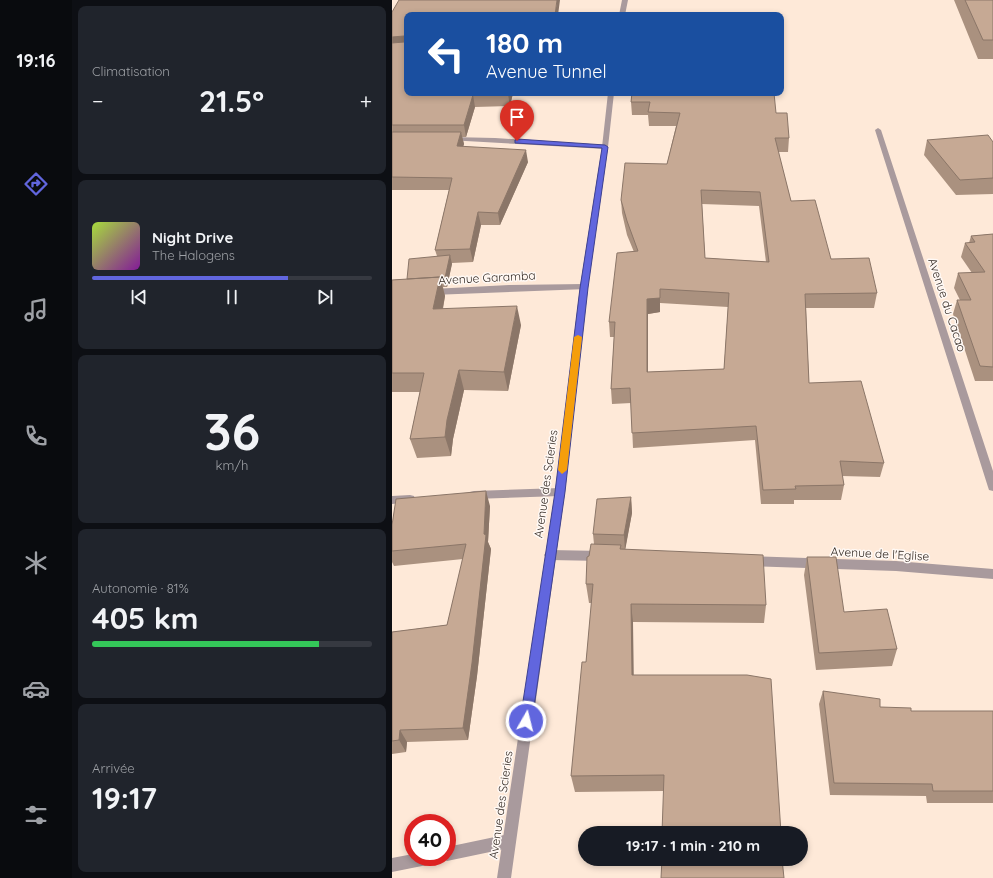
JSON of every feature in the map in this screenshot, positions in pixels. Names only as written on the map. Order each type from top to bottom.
[{"type":"street","points":[[623,12],[625,0]]},
{"type":"street","name":"Avenue des Scieries","points":[[504,878],[560,492],[584,288],[605,147],[611,96]]},
{"type":"street","name":"Avenue du Cacao","points":[[878,130],[993,486]]},
{"type":"street","points":[[444,138],[605,147]]},
{"type":"street","name":"Avenue Garamba","points":[[420,293],[503,288],[584,288]]},
{"type":"street","points":[[467,495],[560,492]]},
{"type":"street","points":[[392,500],[422,498]]},
{"type":"street","points":[[550,554],[613,557]]},
{"type":"street","name":"Avenue de l'Eglise","points":[[738,561],[896,566],[993,574]]},
{"type":"street","points":[[456,852],[509,841]]},
{"type":"street","points":[[392,865],[404,863]]},
{"type":"building","points":[[399,0],[557,0],[555,12],[404,12],[404,36],[392,37],[392,12]]},
{"type":"building","points":[[965,0],[993,0],[993,40],[983,40]]},
{"type":"building","points":[[404,42],[404,96],[473,96],[464,125],[392,125],[392,43]]},
{"type":"building","points":[[632,96],[774,96],[776,113],[787,113],[789,138],[775,138],[791,201],[815,200],[831,259],[869,258],[877,293],[805,294],[809,383],[861,381],[884,463],[840,461],[844,485],[795,486],[796,489],[763,490],[756,426],[632,433],[630,388],[611,389],[615,322],[609,322],[617,253],[638,251],[621,200],[625,163],[667,164],[680,113],[648,112],[650,102],[631,102]],"holes":[[[701,190],[760,192],[769,262],[705,258]],[[660,289],[729,293],[724,369],[647,372],[647,299],[660,298]]]},
{"type":"building","points":[[392,132],[461,132],[457,146],[526,150],[498,213],[478,212],[470,249],[435,250],[452,178],[392,177]]},
{"type":"building","points":[[988,135],[993,142],[993,178],[960,180],[927,140]]},
{"type":"building","points":[[993,234],[993,367],[980,366],[957,300],[971,300],[958,273],[985,272],[965,243],[975,242],[971,236]]},
{"type":"building","points":[[450,255],[445,278],[407,279],[409,259]]},
{"type":"building","points":[[440,277],[433,309],[517,306],[504,372],[459,370],[447,420],[445,437],[410,439],[424,373],[392,373],[392,280]]},
{"type":"building","points":[[486,491],[484,534],[486,535],[472,663],[463,728],[400,730],[399,740],[392,741],[392,632],[447,625],[466,544],[392,551],[392,525],[396,499]]},
{"type":"building","points":[[631,497],[624,535],[593,534],[597,499]]},
{"type":"building","points":[[591,544],[621,545],[620,549],[763,555],[766,605],[631,604],[632,675],[747,675],[771,679],[781,826],[662,826],[664,775],[571,776],[582,662],[586,662],[593,584],[586,584],[587,557],[589,556]]},
{"type":"building","points":[[807,557],[836,557],[844,612],[887,609],[897,649],[819,653]]},
{"type":"building","points":[[823,691],[880,699],[880,707],[911,708],[911,711],[993,711],[993,791],[933,791],[932,784],[834,783]]},
{"type":"building","points":[[662,866],[783,866],[784,878],[661,878]]},
{"type":"slow traffic","points":[[562,470],[578,337]]},
{"type":"route","points":[[517,141],[605,147],[584,288],[560,492],[526,721]]}]
